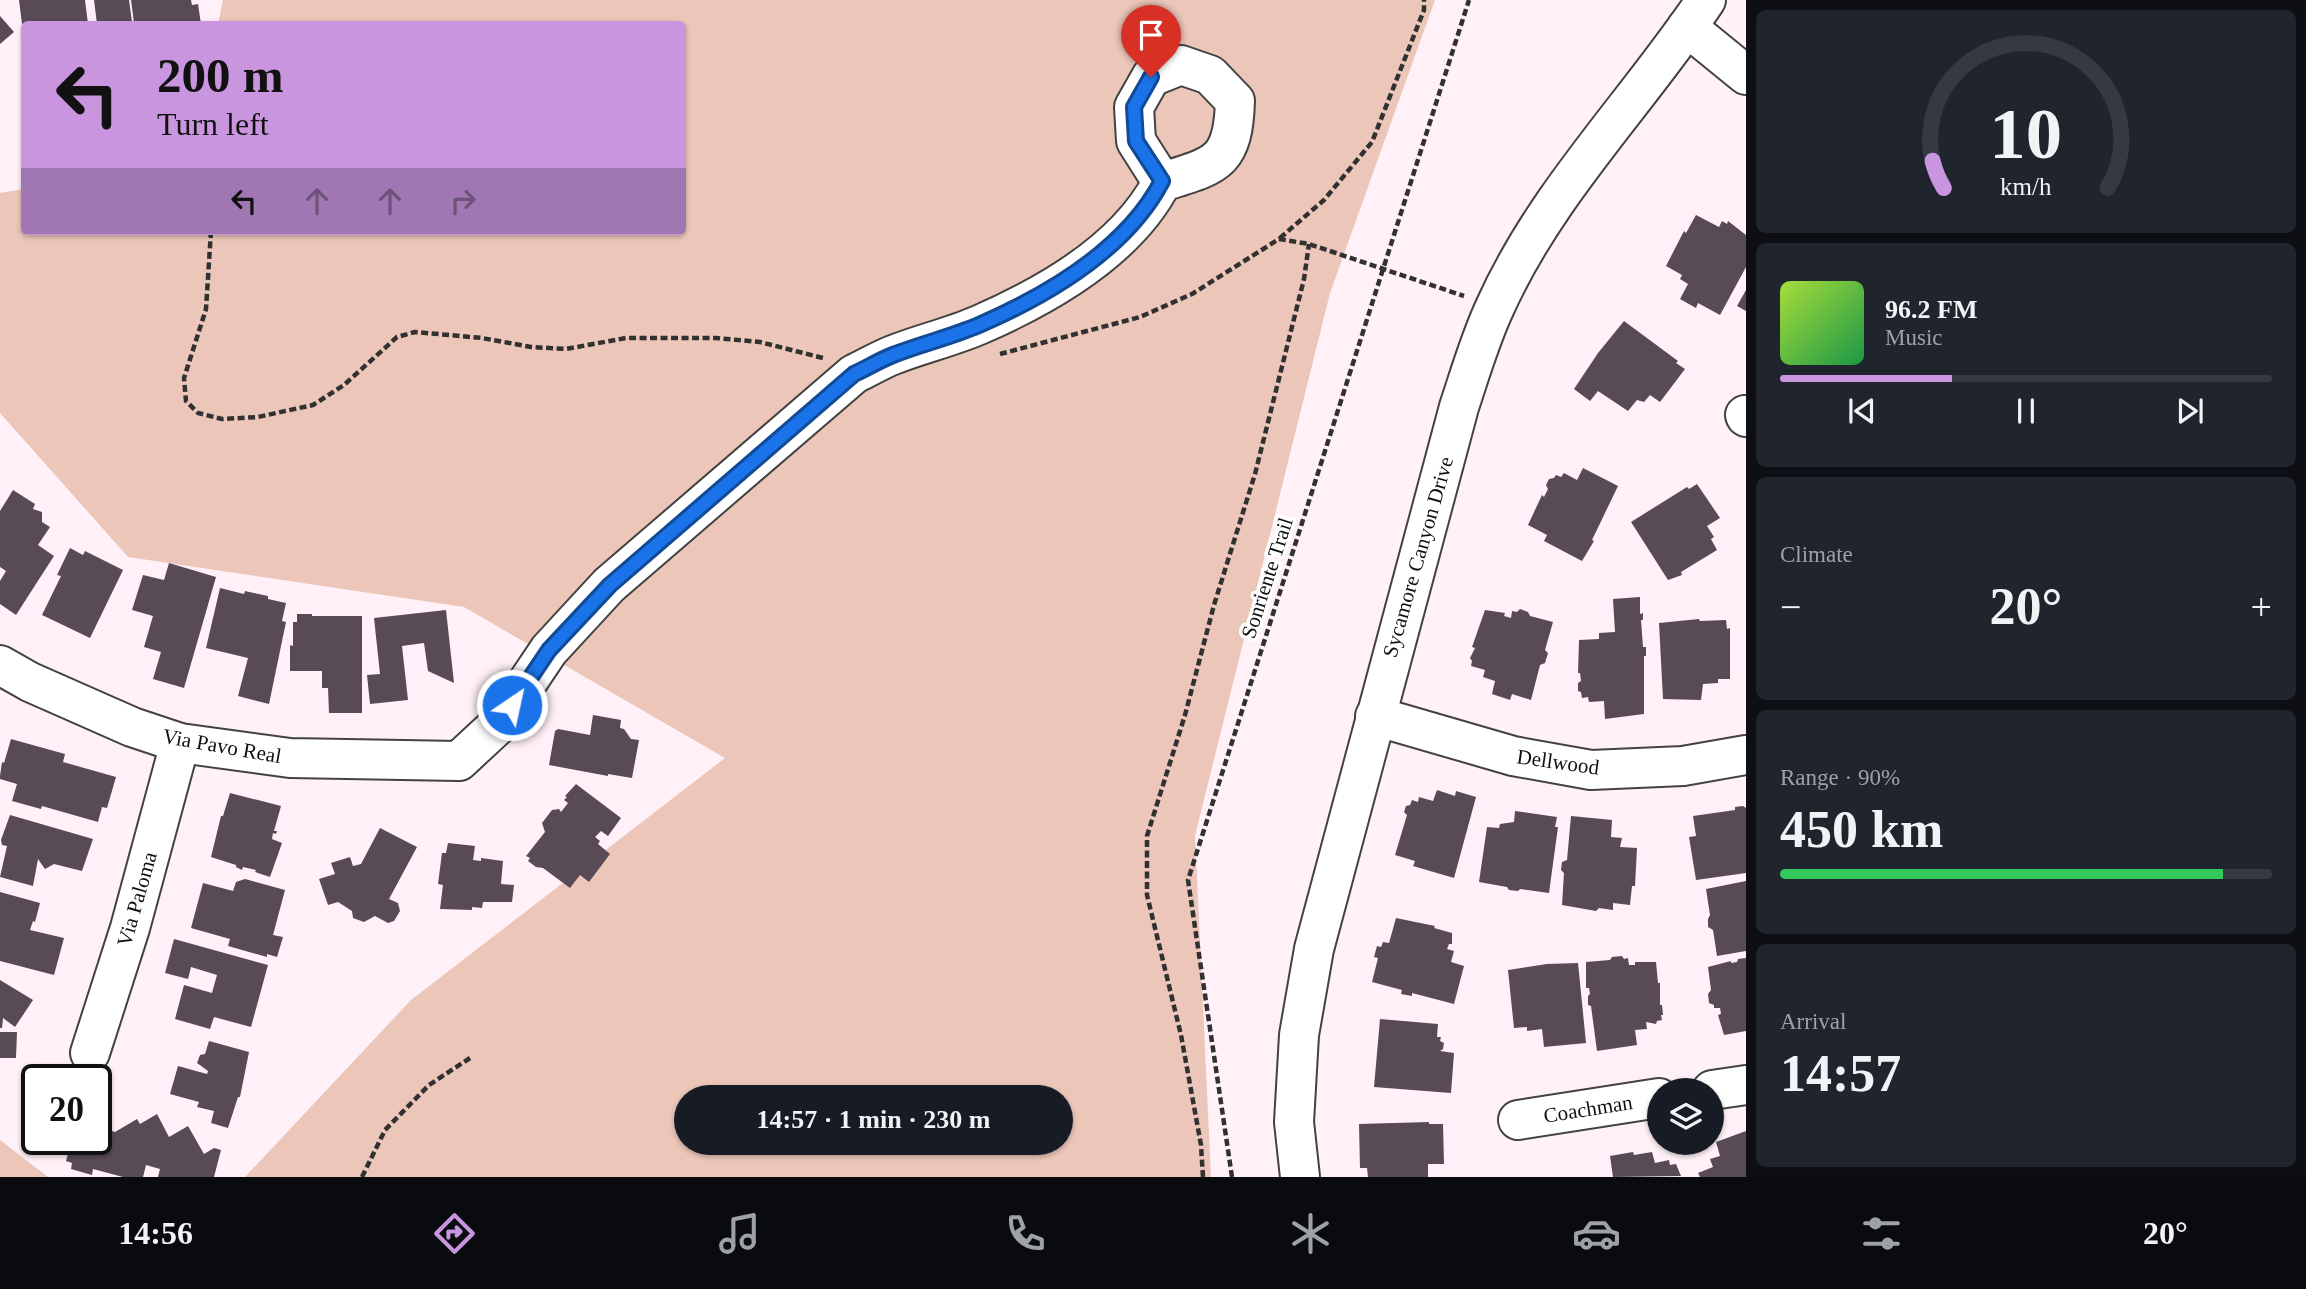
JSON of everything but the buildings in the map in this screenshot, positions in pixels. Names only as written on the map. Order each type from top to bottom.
[{"type":"street","points":[[1697,14],[1746,75]]},
{"type":"street","name":"Sycamore Canyon Drive","points":[[1300,1177],[1294,1122],[1299,1035],[1314,949],[1459,407],[1494,307],[1555,202],[1697,14]]},
{"type":"street","points":[[854,374],[892,355],[979,324],[1096,260],[1133,225],[1150,204],[1162,181]]},
{"type":"street","name":"Via Pavo Real","points":[[0,665],[30,682],[132,727],[180,743],[290,758],[459,761],[500,723],[549,650],[610,585],[854,374]]},
{"type":"street","name":"Dellwood","points":[[1375,716],[1513,756],[1591,770],[1683,766],[1746,755]]},
{"type":"street","name":"Via Paloma","points":[[90,1053],[130,928],[180,743]]},
{"type":"street","points":[[1724,1088],[1746,1085]]},
{"type":"street","name":"Coachman","points":[[1518,1120],[1647,1100]]},
{"type":"path","points":[[993,356],[1140,317],[1192,294],[1279,239],[1324,200],[1372,142],[1423,10],[1424,0]]},
{"type":"path","name":"Sonriente Trail","points":[[1232,1177],[1188,880],[1469,0]]},
{"type":"path","points":[[211,235],[206,309],[184,378],[186,401],[198,413],[222,419],[258,417],[313,405],[344,385],[397,337],[415,332],[566,349],[626,338],[716,338],[760,342],[835,361],[854,374]]},
{"type":"path","points":[[1279,239],[1309,244],[1494,307]]},
{"type":"path","points":[[1203,1177],[1201,1145],[1181,1035],[1147,895],[1147,836],[1255,474],[1304,279],[1309,244]]},
{"type":"path","points":[[362,1177],[384,1130],[429,1085],[470,1058]]},
{"type":"shaded area","points":[[223,0],[1435,0],[1330,293],[1195,836],[1211,1177],[245,1177],[411,1000],[725,758],[464,607],[128,557],[0,413],[0,193],[21,190],[21,235],[686,235],[686,21],[219,21]]},
{"type":"shaded area","points":[[0,1140],[48,1177],[0,1177]]},
{"type":"route","points":[[512,705],[549,650],[610,585],[854,374],[892,355],[979,324],[1038,294],[1096,260],[1133,225],[1150,204],[1162,181],[1136,141],[1134,107],[1151,77]]}]
